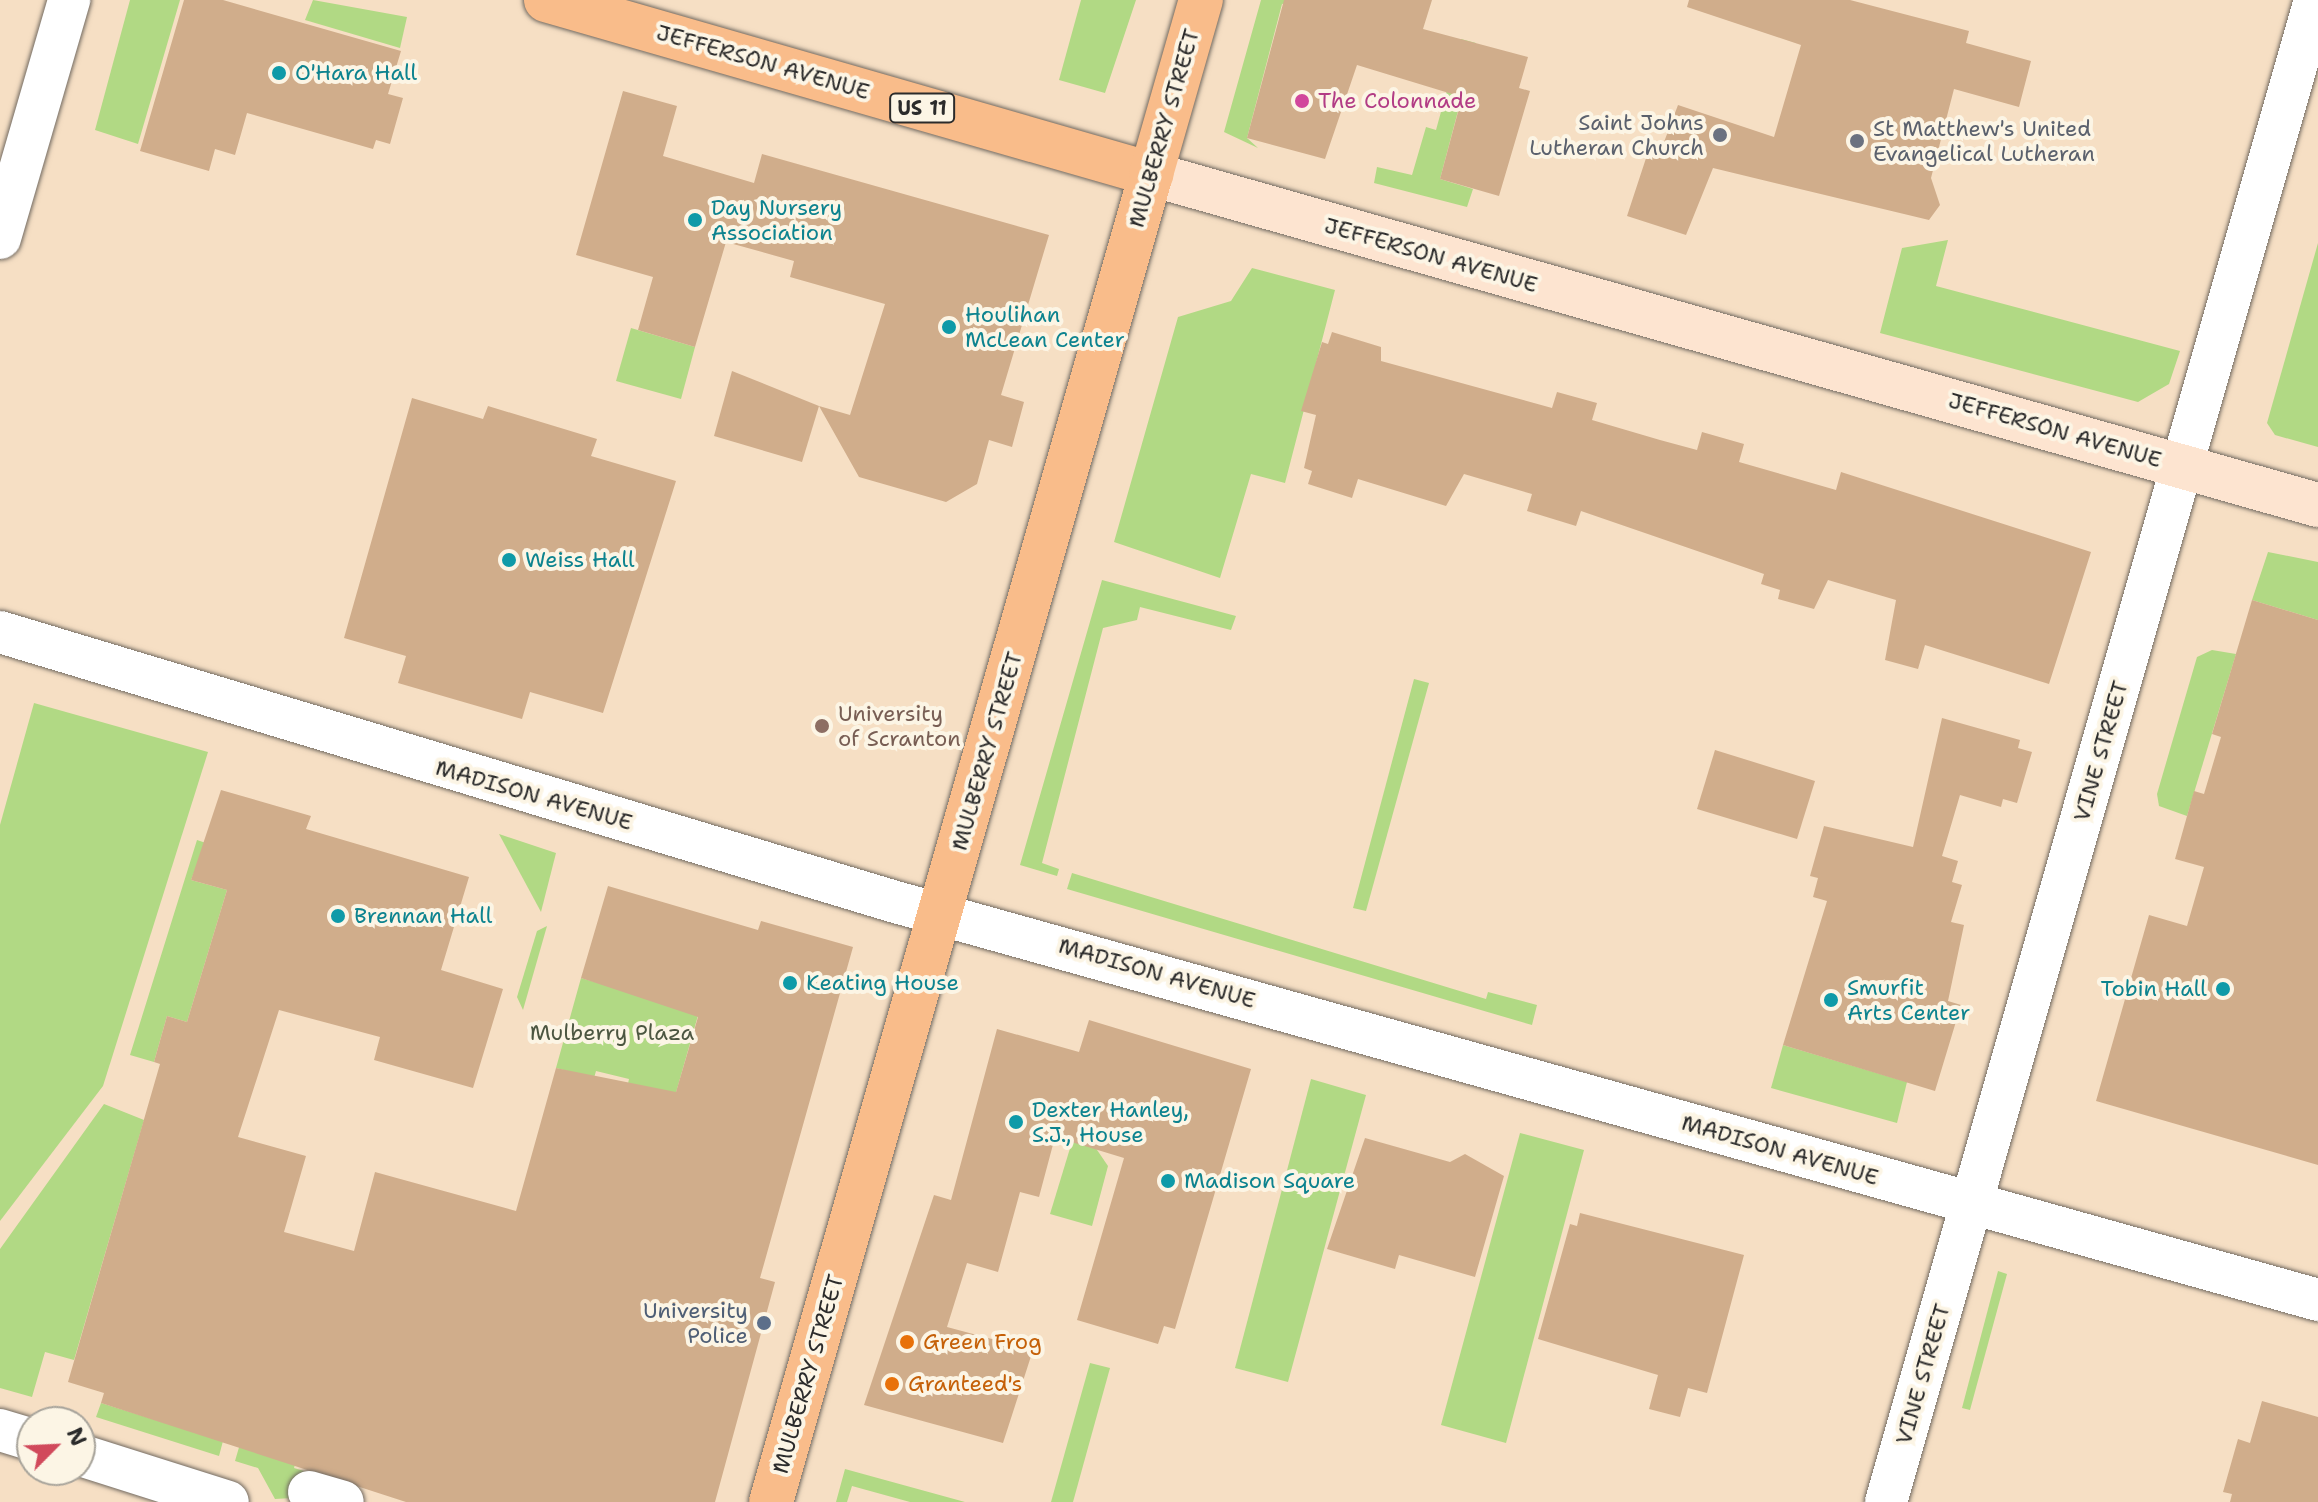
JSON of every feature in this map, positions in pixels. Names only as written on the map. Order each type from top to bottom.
[{"type":"main road","name":"JEFFERSON AVENUE","points":[[546,0],[2318,505]]},
{"type":"main road","name":"MULBERRY STREET","points":[[771,1502],[942,914],[1201,0]]},
{"type":"street","points":[[0,238],[69,0]]},
{"type":"street","name":"VINE STREET","points":[[1886,1502],[2315,0]]},
{"type":"street","name":"MADISON AVENUE","points":[[0,632],[942,914],[2318,1300]]},
{"type":"street","points":[[96,1460],[228,1502]]},
{"type":"green space","points":[[130,0],[180,0],[138,144],[95,130]]},
{"type":"green space","points":[[313,0],[407,17],[400,48],[305,20]]},
{"type":"green space","points":[[1081,0],[1136,0],[1105,93],[1059,80]]},
{"type":"green space","points":[[1261,0],[1307,0],[1282,4],[1247,138],[1258,148],[1224,132]]},
{"type":"green space","points":[[1461,39],[1476,43],[1440,179],[1473,189],[1467,207],[1374,183],[1377,167],[1412,175],[1426,127],[1436,130]]},
{"type":"green space","points":[[1948,240],[1936,286],[2180,351],[2169,384],[2138,402],[1880,333],[1902,248]]},
{"type":"green space","points":[[2318,243],[2318,447],[2275,435],[2267,423]]},
{"type":"green space","points":[[1252,268],[1335,290],[1285,483],[1251,474],[1220,578],[1114,542],[1178,317],[1231,301]]},
{"type":"green space","points":[[631,328],[695,347],[681,399],[616,381]]},
{"type":"green space","points":[[2268,552],[2318,562],[2318,620],[2252,600]]},
{"type":"green space","points":[[1102,580],[1236,616],[1231,630],[1140,607],[1137,620],[1103,628],[1042,863],[1059,869],[1057,876],[1020,865]]},
{"type":"green space","points":[[2212,650],[2236,654],[2187,816],[2159,806],[2157,794],[2197,657]]},
{"type":"green space","points":[[1414,679],[1429,683],[1366,911],[1353,908]]},
{"type":"green space","points":[[34,703],[208,752],[103,1086],[0,1221],[0,825]]},
{"type":"green space","points":[[499,834],[556,853],[541,912]]},
{"type":"green space","points":[[197,840],[206,843],[191,880],[227,890],[187,1022],[167,1016],[154,1062],[130,1055]]},
{"type":"green space","points":[[1072,873],[1486,999],[1488,992],[1537,1005],[1532,1025],[1067,889]]},
{"type":"green space","points":[[547,926],[523,1010],[517,997],[537,931]]},
{"type":"green space","name":"Mulberry Plaza","points":[[581,978],[699,1012],[675,1096],[627,1088],[629,1079],[596,1071],[594,1078],[556,1068]]},
{"type":"green space","points":[[1783,1045],[1907,1082],[1897,1123],[1771,1088]]},
{"type":"green space","points":[[1311,1079],[1366,1095],[1288,1382],[1235,1368]]},
{"type":"green space","points":[[104,1104],[144,1120],[74,1360],[45,1352],[32,1397],[0,1388],[0,1249]]},
{"type":"green space","points":[[1078,1122],[1108,1166],[1092,1226],[1050,1214]]},
{"type":"green space","points":[[1520,1133],[1584,1150],[1506,1443],[1441,1425]]},
{"type":"green space","points":[[1998,1271],[2007,1274],[1970,1410],[1962,1408]]},
{"type":"green space","points":[[1090,1363],[1110,1368],[1073,1502],[1051,1502]]},
{"type":"green space","points":[[101,1403],[223,1441],[219,1456],[96,1417]]},
{"type":"green space","points":[[242,1437],[298,1454],[294,1468],[304,1471],[292,1498],[275,1499],[258,1468],[235,1461]]},
{"type":"green space","points":[[845,1469],[965,1502],[910,1502],[852,1486],[847,1502],[836,1502]]},
{"type":"building","name":"O'Hara Hall","points":[[184,0],[223,0],[401,51],[388,94],[403,98],[390,144],[376,140],[373,149],[247,113],[235,155],[215,149],[209,171],[140,151]]},
{"type":"building","points":[[1284,0],[1432,0],[1423,29],[1528,57],[1519,88],[1530,91],[1499,196],[1440,179],[1462,97],[1357,65],[1325,159],[1247,138]]},
{"type":"building","name":"St Matthew's United Evangelical Lutheran","points":[[1689,0],[1850,0],[1969,31],[1966,43],[2031,61],[2019,107],[1954,89],[1931,178],[1940,205],[1929,220],[1713,168],[1686,235],[1627,216],[1650,146],[1661,150],[1678,105],[1774,137],[1801,45],[1687,7]]},
{"type":"building","points":[[623,91],[677,106],[663,156],[754,183],[762,154],[1049,235],[1001,395],[1024,402],[1012,447],[989,440],[977,484],[946,502],[859,477],[819,406],[850,415],[885,304],[790,277],[794,261],[726,242],[695,347],[638,330],[653,277],[576,255]]},
{"type":"building","points":[[1332,332],[1381,347],[1381,361],[1552,408],[1557,392],[1597,403],[1592,420],[1697,450],[1702,432],[1744,444],[1739,462],[1836,490],[1841,472],[2091,552],[2049,684],[1925,645],[1918,669],[1885,660],[1896,600],[1828,580],[1814,609],[1778,599],[1780,590],[1761,584],[1764,574],[1581,511],[1576,526],[1527,511],[1532,494],[1464,474],[1446,506],[1358,479],[1352,498],[1308,484],[1312,471],[1304,468],[1316,415],[1301,411],[1322,342],[1328,344]]},
{"type":"building","points":[[732,371],[819,406],[802,462],[714,436]]},
{"type":"building","name":"Weiss Hall","points":[[412,398],[483,419],[488,406],[597,439],[591,456],[676,481],[603,713],[530,692],[522,719],[398,683],[406,656],[344,638]]},
{"type":"building","points":[[2252,600],[2318,620],[2318,1165],[2096,1101],[2149,915],[2187,926],[2204,867],[2175,859],[2194,791],[2204,794],[2221,737],[2212,734]]},
{"type":"building","points":[[1942,718],[2020,740],[2018,748],[2032,752],[2017,803],[2003,799],[2001,807],[1960,795],[1942,856],[1958,861],[1952,882],[1962,885],[1951,922],[1964,925],[1948,1001],[1961,1005],[1935,1091],[1783,1045],[1827,901],[1813,897],[1818,878],[1810,876],[1824,826],[1913,847]]},
{"type":"building","points":[[1715,750],[1815,781],[1797,839],[1697,809]]},
{"type":"building","points":[[221,790],[311,816],[306,829],[469,877],[441,970],[503,989],[473,1088],[374,1060],[380,1037],[279,1010],[238,1137],[306,1156],[284,1232],[354,1251],[375,1172],[516,1211],[556,1068],[676,1092],[698,1017],[581,978],[608,886],[758,930],[761,921],[853,947],[760,1278],[775,1282],[715,1502],[406,1502],[101,1403],[104,1393],[68,1382],[160,1064],[154,1062],[167,1016],[187,1022],[227,890],[191,880]]},
{"type":"building","points":[[1089,1020],[1251,1069],[1175,1329],[1164,1326],[1158,1344],[1077,1320],[1124,1158],[1055,1137],[1039,1197],[1020,1192],[998,1272],[967,1263],[947,1327],[1033,1350],[1003,1443],[864,1405],[934,1195],[951,1200],[997,1029],[1079,1052]]},
{"type":"building","points":[[1365,1138],[1450,1162],[1465,1154],[1504,1176],[1475,1277],[1399,1255],[1395,1269],[1327,1249]]},
{"type":"building","points":[[1580,1213],[1744,1255],[1707,1393],[1688,1388],[1680,1417],[1649,1409],[1658,1375],[1538,1339],[1570,1224],[1577,1226]]},
{"type":"building","points":[[2262,1401],[2318,1417],[2318,1502],[2230,1502],[2232,1494],[2223,1492],[2238,1439],[2250,1443]]},
{"type":"place","name":"O'Hara Hall","points":[[279,73]]},
{"type":"place","name":"The Colonnade","points":[[1302,101]]},
{"type":"place","name":"Saint Johns Lutheran Church","points":[[1720,135]]},
{"type":"place","name":"St Matthew's United Evangelical Lutheran","points":[[1857,141]]},
{"type":"place","name":"Day Nursery Association","points":[[695,220]]},
{"type":"place","name":"Houlihan McLean Center","points":[[949,327]]},
{"type":"place","name":"Weiss Hall","points":[[509,560]]},
{"type":"place","name":"University of Scranton","points":[[822,726]]},
{"type":"place","name":"Brennan Hall","points":[[338,916]]},
{"type":"place","name":"Keating House","points":[[790,983]]},
{"type":"place","name":"Tobin Hall","points":[[2223,989]]},
{"type":"place","name":"Smurfit Arts Center","points":[[1831,1000]]},
{"type":"place","name":"Dexter Hanley, S.J., House","points":[[1016,1122]]},
{"type":"place","name":"Madison Square","points":[[1168,1181]]},
{"type":"place","name":"University Police","points":[[764,1323]]},
{"type":"place","name":"Green Frog","points":[[907,1342]]},
{"type":"place","name":"Granteed's","points":[[892,1384]]}]
